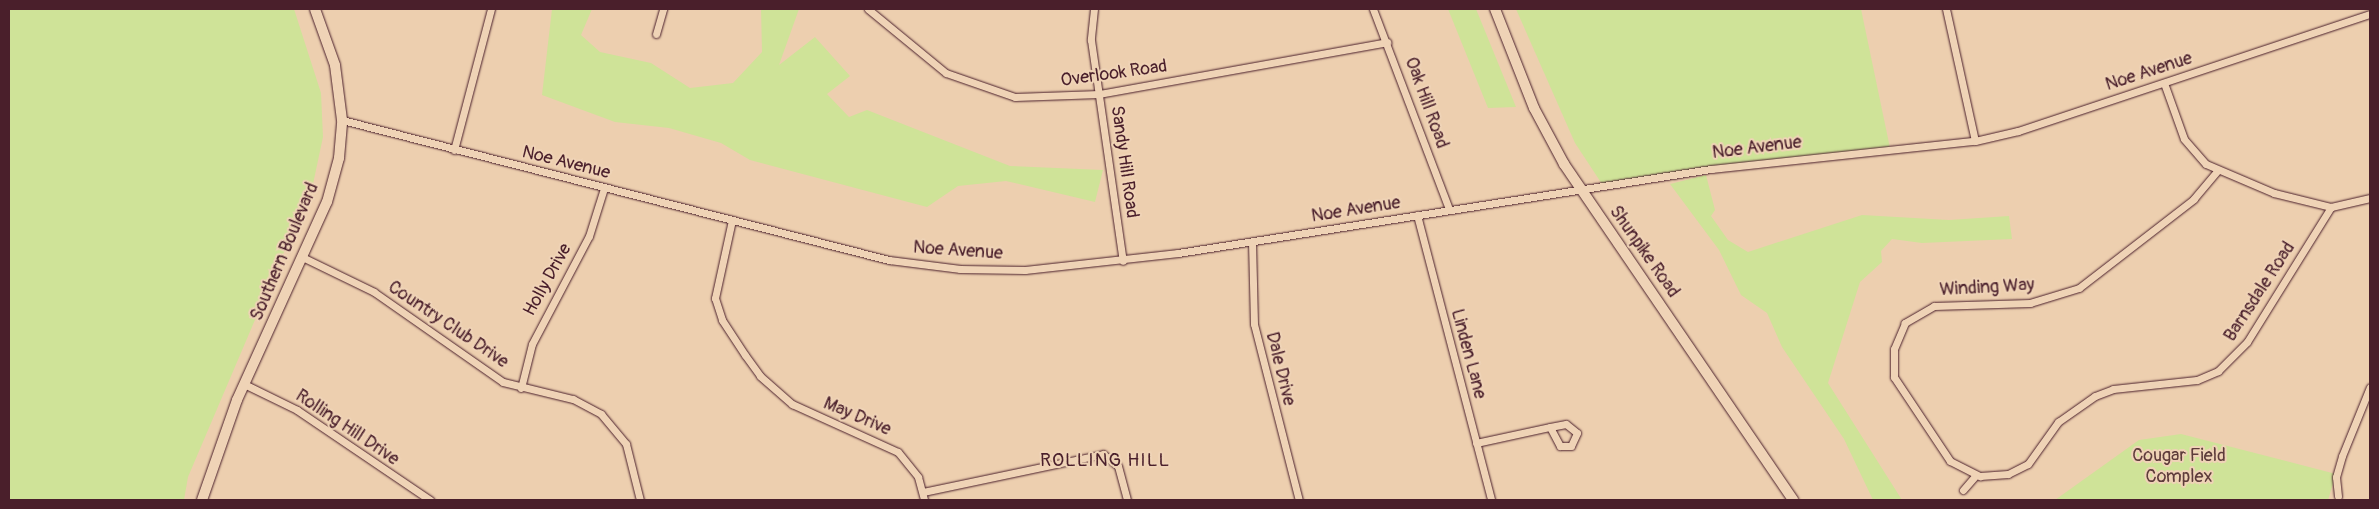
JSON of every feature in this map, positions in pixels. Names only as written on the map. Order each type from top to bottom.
[{"type":"main road","name":"Southern Boulevard","points":[[202,500],[244,384],[327,202],[339,158],[342,120],[335,65],[315,9]]},
{"type":"main road","name":"Shunpike Road","points":[[1495,9],[1534,108],[1579,187],[1793,500]]},
{"type":"street","points":[[454,150],[491,9]]},
{"type":"street","points":[[656,34],[663,9]]},
{"type":"street","name":"Overlook Road","points":[[868,9],[946,73],[983,88],[1015,97],[1099,94],[1387,42]]},
{"type":"street","name":"Sandy Hill Road","points":[[1094,9],[1091,40],[1123,261]]},
{"type":"street","name":"Oak Hill Road","points":[[1374,9],[1450,209]]},
{"type":"street","points":[[1946,9],[1974,141]]},
{"type":"street","name":"Noe Avenue","points":[[342,120],[888,260],[942,268],[1025,270],[1123,261],[1252,242],[1579,187],[1841,153],[1974,141],[2164,83],[2370,14]]},
{"type":"street","points":[[2164,83],[2184,139],[2198,157],[2218,170],[2306,204],[2331,208],[2370,198]]},
{"type":"street","name":"Winding Way","points":[[1976,475],[1943,453],[1894,377],[1894,349],[1906,323],[1934,306],[2030,303],[2079,288],[2194,199],[2218,170]]},
{"type":"street","name":"Holly Drive","points":[[521,388],[541,322],[589,236],[604,188]]},
{"type":"street","name":"Barnsdale Road","points":[[1976,475],[1997,476],[2024,467],[2058,422],[2095,396],[2113,389],[2197,380],[2227,365],[2247,342],[2331,208]]},
{"type":"street","name":"Linden Lane","points":[[1417,215],[1491,500]]},
{"type":"street","name":"May Drive","points":[[732,220],[715,298],[722,320],[745,355],[760,376],[792,404],[898,452],[911,465],[923,492],[924,500]]},
{"type":"street","name":"Dale Drive","points":[[1252,242],[1254,324],[1299,500]]},
{"type":"street","name":"Country Club Drive","points":[[302,257],[374,292],[488,373],[521,388],[582,403],[611,423],[630,455],[640,500]]},
{"type":"street","name":"Rolling Hill Drive","points":[[244,384],[297,410],[430,500]]},
{"type":"street","points":[[2338,496],[2336,477],[2342,456],[2370,388]]},
{"type":"street","points":[[1476,444],[1550,427]]},
{"type":"street","points":[[923,492],[1103,454],[1118,466],[1127,500]]},
{"type":"street","points":[[1963,490],[1976,475]]},
{"type":"green space","points":[[9,9],[294,9],[321,93],[323,137],[313,184],[188,477],[184,500],[9,500]]},
{"type":"green space","points":[[552,9],[592,9],[581,35],[600,52],[651,63],[690,88],[733,83],[762,52],[761,9],[799,9],[779,65],[815,37],[850,76],[827,94],[849,117],[867,110],[1010,166],[1103,170],[1095,202],[1006,181],[958,186],[927,207],[750,160],[721,143],[669,128],[615,122],[542,95]]},
{"type":"green space","points":[[1448,9],[1476,9],[1516,107],[1488,108]]},
{"type":"green space","points":[[1516,9],[1861,9],[1890,148],[1602,184],[1575,143]]},
{"type":"green space","points":[[1706,175],[1715,210],[1711,216],[1728,240],[1748,252],[1862,215],[1949,220],[2009,216],[2012,239],[1922,243],[1892,239],[1881,251],[1882,262],[1860,282],[1828,383],[1902,500],[1873,500],[1844,439],[1782,347],[1767,313],[1741,295],[1719,250],[1670,184]]},
{"type":"green space","name":"Cougar Field Complex","points":[[2181,434],[2336,474],[2328,500],[2055,500],[2139,440]]},
{"type":"district","name":"ROLLING HILL","points":[[1105,461]]}]
